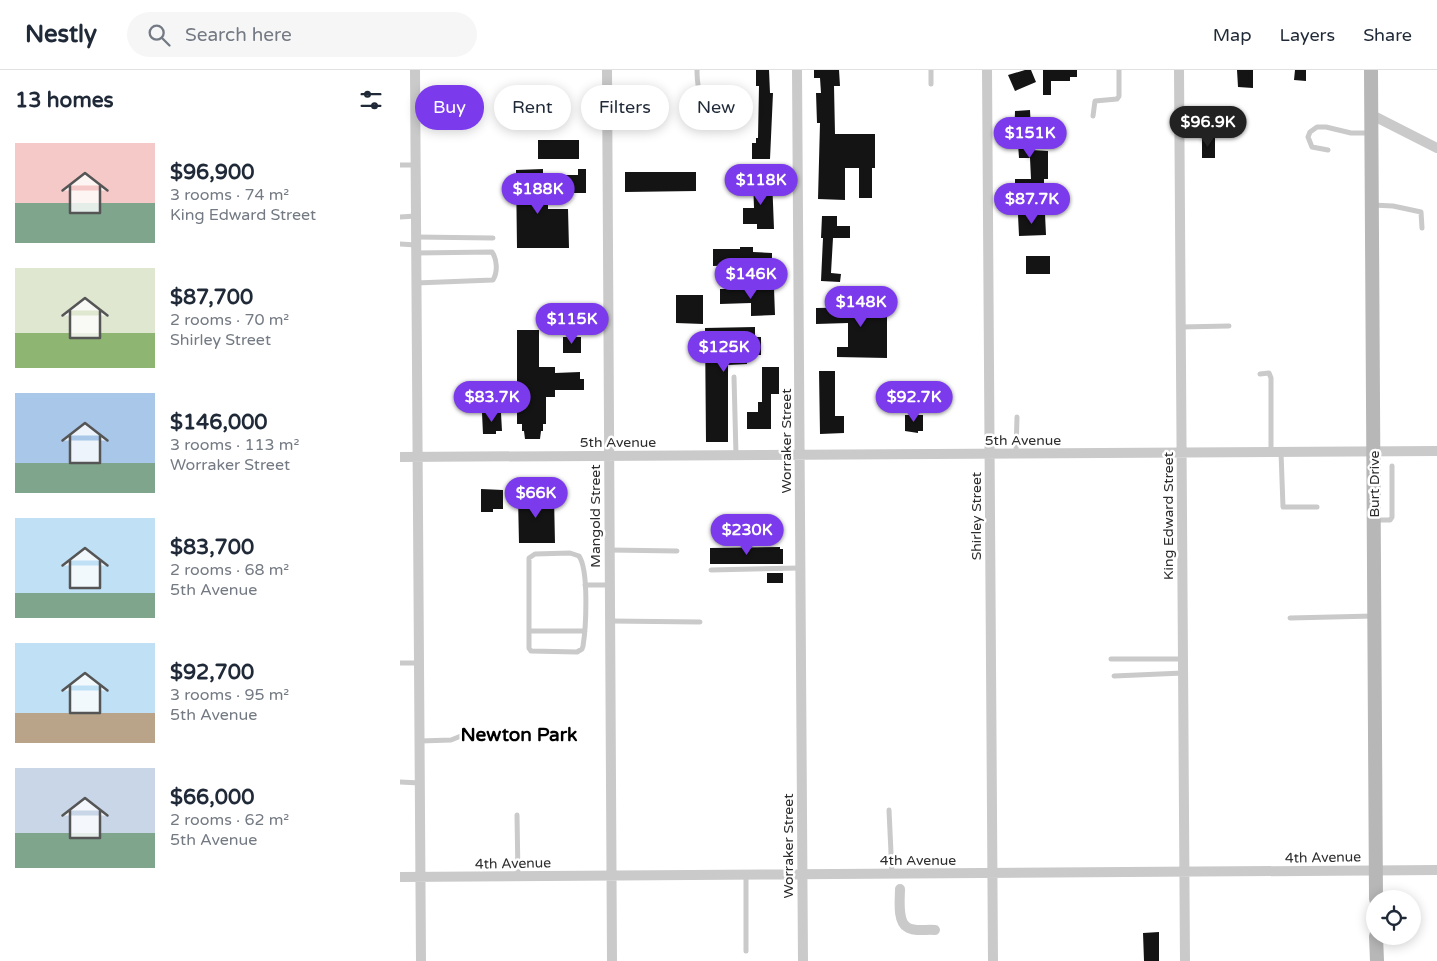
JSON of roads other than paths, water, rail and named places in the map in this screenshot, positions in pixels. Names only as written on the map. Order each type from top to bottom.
[{"type":"street","points":[[415,70],[421,961]]},
{"type":"street","name":"Mangold Street","points":[[607,70],[612,961]]},
{"type":"street","name":"Worraker Street","points":[[797,70],[803,961]]},
{"type":"street","name":"Shirley Street","points":[[987,70],[993,961]]},
{"type":"street","name":"King Edward Street","points":[[1179,70],[1185,961]]},
{"type":"street","name":"Burt Drive","points":[[1371,70],[1376,890]]},
{"type":"street","points":[[1370,114],[1437,148]]},
{"type":"street","name":"5th Avenue","points":[[400,458],[1437,451]]},
{"type":"street","name":"4th Avenue","points":[[400,877],[1437,870]]},
{"type":"street","points":[[900,888],[901,917],[906,927],[935,930]]},
{"type":"street","points":[[1376,945],[1377,961]]},
{"type":"lane","points":[[697,70],[698,85]]},
{"type":"lane","points":[[931,70],[931,84]]},
{"type":"lane","points":[[1093,116],[1095,100],[1117,99],[1119,96],[1119,70]]},
{"type":"lane","points":[[1328,150],[1312,147],[1308,137],[1310,132],[1317,127],[1326,127],[1351,133],[1371,132]]},
{"type":"lane","points":[[400,166],[415,165]]},
{"type":"lane","points":[[1372,205],[1393,206],[1421,212],[1423,219],[1422,228]]},
{"type":"lane","points":[[400,216],[416,216]]},
{"type":"lane","points":[[416,245],[493,238]]},
{"type":"lane","points":[[400,244],[492,252],[496,261],[494,280],[416,283]]},
{"type":"lane","points":[[1180,327],[1229,326]]},
{"type":"lane","points":[[1260,374],[1269,373],[1271,378],[1276,452],[1283,506],[1317,507]]},
{"type":"lane","points":[[734,377],[736,455]]},
{"type":"lane","points":[[1016,453],[1017,417]]},
{"type":"lane","points":[[1374,520],[1387,520],[1392,517],[1392,466]]},
{"type":"lane","points":[[609,550],[677,551]]},
{"type":"lane","points":[[534,554],[574,554],[579,556],[583,564],[585,585],[585,631],[582,649],[577,652],[532,651],[529,648],[529,561],[531,556],[534,554]]},
{"type":"lane","points":[[712,570],[800,568]]},
{"type":"lane","points":[[585,585],[610,585]]},
{"type":"lane","points":[[1290,618],[1374,616]]},
{"type":"lane","points":[[610,621],[700,622]]},
{"type":"lane","points":[[529,631],[585,631]]},
{"type":"lane","points":[[1111,659],[1182,659]]},
{"type":"lane","points":[[400,663],[418,663]]},
{"type":"lane","points":[[1114,676],[1182,674]]},
{"type":"lane","points":[[419,741],[451,740],[466,734],[494,733]]},
{"type":"lane","points":[[400,782],[420,782]]},
{"type":"lane","points":[[890,810],[892,874]]},
{"type":"lane","points":[[517,815],[518,876]]},
{"type":"lane","points":[[746,874],[746,950]]},
{"type":"district","name":"Newton Park","points":[[519,734]]}]
